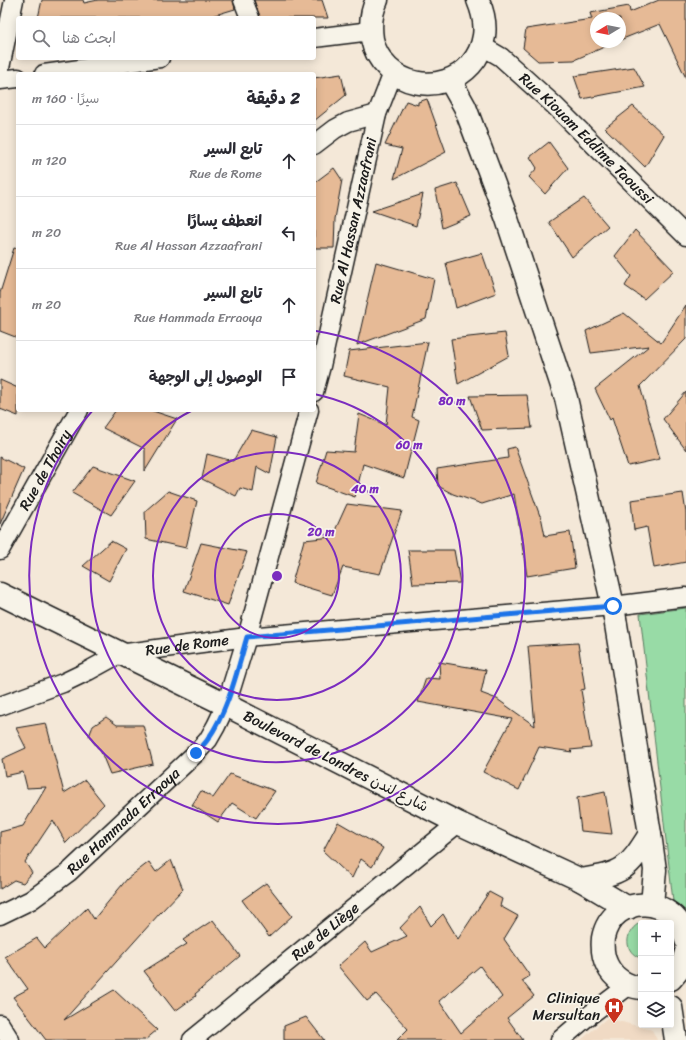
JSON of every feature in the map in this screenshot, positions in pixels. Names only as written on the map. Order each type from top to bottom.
[{"type":"street","points":[[0,68],[14,0]]},
{"type":"street","points":[[243,0],[249,16]]},
{"type":"street","points":[[377,0],[372,12],[371,31],[377,54],[393,73],[415,83],[427,84],[450,80],[461,74],[476,56],[482,46],[485,25],[479,0]]},
{"type":"street","points":[[316,38],[371,31]]},
{"type":"street","name":"Rue Kiouam Eddime Taoussi","points":[[482,46],[501,57],[554,105],[686,236]]},
{"type":"street","points":[[58,72],[146,60]]},
{"type":"street","name":"Rue Al Hassan Azzaafrani","points":[[316,385],[377,114],[393,73]]},
{"type":"street","points":[[0,80],[16,78]]},
{"type":"street","points":[[450,80],[465,107],[506,219],[566,398],[613,606],[655,870],[652,905]]},
{"type":"street","points":[[316,143],[334,129],[348,122],[377,114]]},
{"type":"street","name":"Rue de Thoiry","points":[[0,550],[78,412]]},
{"type":"street","points":[[226,705],[247,637],[308,412]]},
{"type":"street","name":"Boulevard de Londres شارع لندن","points":[[0,594],[119,654],[226,705],[458,823],[581,880],[628,908]]},
{"type":"street","name":"Rue de Rome","points":[[119,654],[247,637],[613,606],[686,596]]},
{"type":"street","points":[[0,706],[63,683],[119,654]]},
{"type":"street","name":"Rue Hammada Erraoya","points":[[0,915],[31,900],[69,872],[208,740],[226,705]]},
{"type":"street","name":"Rue de Liège","points":[[192,1040],[458,823]]},
{"type":"street","points":[[581,880],[607,876],[628,866],[636,857],[650,834]]},
{"type":"street","points":[[635,987],[619,980],[608,967],[604,957],[602,946],[604,935],[609,924],[617,915],[628,908],[640,904],[652,905],[673,915],[680,924],[686,940]]},
{"type":"street","points":[[674,975],[682,966],[686,952]]},
{"type":"street","points":[[560,1040],[635,987]]},
{"type":"street","points":[[0,1024],[10,1040]]},
{"type":"street","points":[[674,1027],[676,1040]]},
{"type":"shaded area","name":"Clinique Mersultan","points":[[607,1018],[638,1026],[638,1028],[652,1030],[657,1040],[581,1040]]},
{"type":"green space","points":[[686,608],[686,911],[673,901],[640,614]]},
{"type":"green space","points":[[638,924],[638,956],[631,952],[628,942],[628,937],[633,928]]},
{"type":"building","points":[[42,0],[83,0],[84,3],[98,0],[233,0],[235,9],[212,16],[38,16]]},
{"type":"building","points":[[254,0],[322,0],[328,18],[316,18],[316,16],[259,16]]},
{"type":"building","points":[[659,0],[686,0],[686,78],[660,24],[626,38],[626,12],[596,12],[629,6],[630,12]]},
{"type":"building","points":[[590,19],[590,48],[602,48],[574,60],[538,61],[523,48],[526,29]]},
{"type":"building","points":[[634,67],[645,87],[582,99],[574,76]]},
{"type":"building","points":[[341,74],[346,95],[316,119],[316,78]]},
{"type":"building","points":[[427,99],[446,152],[394,179],[402,149],[385,145],[406,101],[418,105],[418,102]]},
{"type":"building","points":[[633,106],[664,135],[645,167],[605,128]]},
{"type":"building","points":[[549,142],[568,168],[545,194],[529,177],[537,168],[530,157]]},
{"type":"building","points":[[334,168],[342,180],[335,219],[334,248],[316,248],[316,182]]},
{"type":"building","points":[[457,183],[471,216],[442,228],[435,190]]},
{"type":"building","points":[[423,194],[416,226],[372,211]]},
{"type":"building","points":[[584,198],[608,226],[572,257],[549,222]]},
{"type":"building","points":[[635,230],[674,271],[644,299],[625,286],[631,276],[615,256]]},
{"type":"building","points":[[14,248],[16,248],[16,337],[0,331],[0,293]]},
{"type":"building","points":[[482,253],[496,293],[456,308],[446,263]]},
{"type":"building","points":[[376,262],[434,279],[426,319],[357,345]]},
{"type":"building","points":[[686,305],[686,339],[640,386],[660,459],[628,466],[612,418],[610,420],[595,389],[649,346],[591,353],[586,331],[624,313],[661,343]]},
{"type":"building","points":[[505,333],[509,356],[458,384],[451,339]]},
{"type":"building","points":[[428,342],[412,417],[419,420],[404,478],[363,464],[355,497],[316,483],[326,450],[354,452],[359,414],[386,425],[390,387],[344,376],[349,351]]},
{"type":"building","points":[[0,380],[16,387],[16,412],[18,412],[18,416],[0,409]]},
{"type":"building","points":[[686,392],[686,450],[663,419]]},
{"type":"building","points":[[527,395],[532,428],[482,430],[470,396]]},
{"type":"building","points":[[115,412],[156,412],[177,419],[145,471],[145,449],[103,428]]},
{"type":"building","points":[[251,430],[277,437],[270,474],[257,467],[253,492],[240,488],[236,496],[202,479],[207,454],[233,461]]},
{"type":"building","points":[[515,447],[541,516],[545,536],[570,532],[575,568],[527,576],[514,494],[482,504],[453,494],[438,486],[437,469],[508,458],[507,449]]},
{"type":"building","points":[[0,457],[24,469],[0,524]]},
{"type":"building","points":[[93,466],[135,481],[111,515],[72,493]]},
{"type":"building","points":[[168,491],[197,501],[186,548],[146,539],[145,511]]},
{"type":"building","points":[[683,493],[686,513],[686,562],[654,568],[647,527],[634,530],[631,500]]},
{"type":"building","points":[[347,504],[402,511],[380,574],[343,567],[332,595],[292,583],[304,540],[332,537]]},
{"type":"building","points":[[111,541],[126,549],[109,581],[83,566]]},
{"type":"building","points":[[201,543],[247,552],[228,605],[184,591]]},
{"type":"building","points":[[408,550],[454,550],[460,583],[413,584]]},
{"type":"building","points":[[578,643],[585,689],[581,690],[591,748],[570,750],[572,752],[539,747],[519,790],[483,772],[512,719],[418,702],[426,678],[440,679],[439,662],[486,670],[481,693],[497,699],[535,726],[528,646]]},
{"type":"building","points":[[106,717],[117,725],[143,725],[153,764],[110,774],[101,752],[89,736],[93,726]]},
{"type":"building","points":[[46,723],[64,793],[85,780],[104,804],[66,843],[53,820],[25,862],[32,873],[23,883],[14,880],[0,889],[0,832],[23,826],[46,787],[27,788],[23,772],[5,776],[2,759],[26,748],[16,728]]},
{"type":"building","points":[[230,774],[275,791],[256,818],[232,803],[218,822],[192,805],[201,791],[213,798]]},
{"type":"building","points":[[605,792],[612,834],[581,831],[577,798]]},
{"type":"building","points":[[338,822],[383,848],[372,867],[361,859],[352,878],[323,851]]},
{"type":"building","points":[[171,860],[183,889],[64,1020],[114,990],[157,1030],[145,1040],[46,1040],[13,997],[28,989],[5,957],[37,938],[45,948],[87,908],[94,919],[127,879],[149,862],[156,872]]},
{"type":"building","points":[[266,883],[292,916],[269,937],[242,900]]},
{"type":"building","points":[[489,892],[502,899],[500,906],[518,916],[504,939],[530,976],[522,981],[534,996],[507,1018],[523,1040],[397,1040],[408,1029],[376,994],[367,1001],[338,966],[365,942],[372,952],[407,936],[400,928],[420,907],[431,926],[443,914],[458,939]],"holes":[[[480,966],[502,997],[461,1033],[439,1001]]]},
{"type":"building","points":[[213,920],[240,956],[195,994],[196,996],[175,1011],[144,971],[187,944],[183,940]]},
{"type":"building","points":[[306,1017],[324,1040],[284,1040],[284,1026]]},
{"type":"place","name":"Clinique Mersultan","points":[[614,1024]]},
{"type":"route","points":[[196,753],[208,740],[226,705],[247,637],[613,606]]}]
